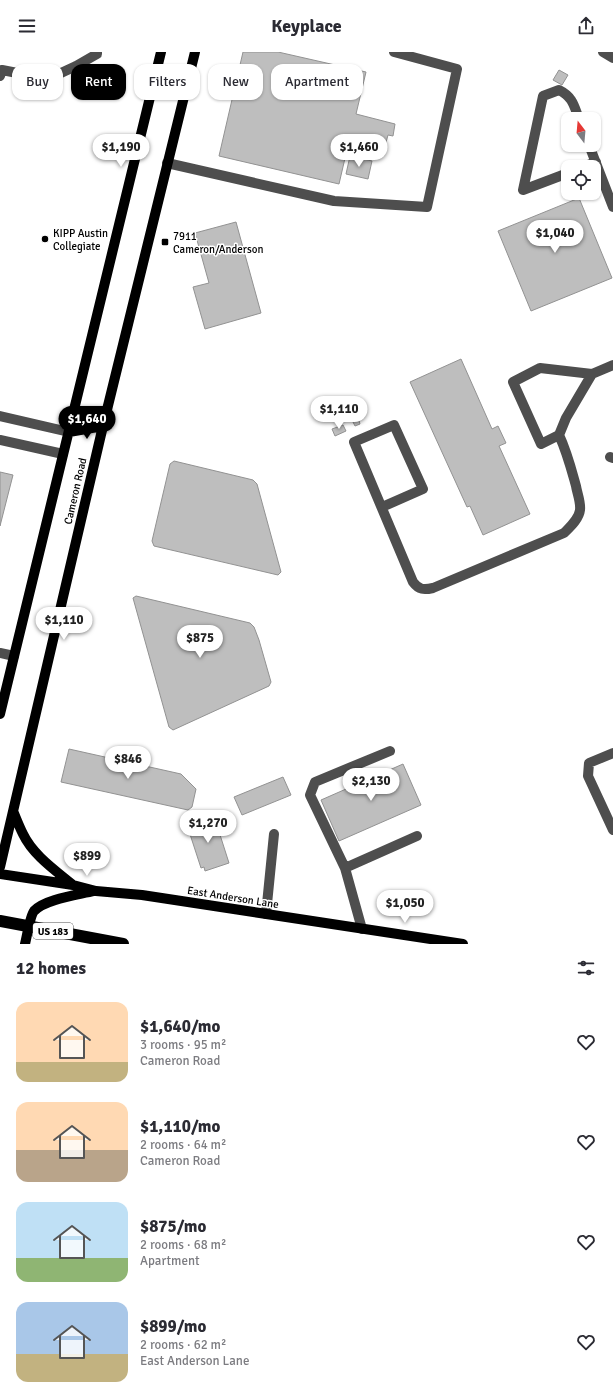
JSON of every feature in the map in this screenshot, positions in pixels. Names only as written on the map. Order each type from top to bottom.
[{"type":"highway","name":"US 183","points":[[0,922],[123,944]]},
{"type":"main road","name":"Cameron Road","points":[[0,714],[161,52]]},
{"type":"main road","name":"Cameron Road","points":[[0,867],[102,426],[195,52]]},
{"type":"main road","points":[[69,432],[102,426]]},
{"type":"main road","points":[[13,811],[23,835],[33,848],[47,864],[73,885]]},
{"type":"main road","name":"East Anderson Lane","points":[[0,874],[73,885],[96,891],[142,895],[462,944]]},
{"type":"main road","points":[[24,944],[33,912],[42,905],[52,901],[96,891]]},
{"type":"street","points":[[0,76],[2,70],[48,79],[76,66],[98,52]]},
{"type":"street","points":[[167,163],[334,201],[427,208],[457,69],[394,52]]},
{"type":"street","points":[[603,52],[613,58]]},
{"type":"street","points":[[561,176],[524,190],[543,96],[559,90],[567,94],[576,112]]},
{"type":"street","points":[[601,175],[613,207]]},
{"type":"street","points":[[592,374],[566,418],[559,435],[542,444],[513,382],[540,368],[592,374],[613,365]]},
{"type":"street","points":[[0,416],[69,432]]},
{"type":"street","points":[[382,507],[423,489],[394,425],[354,442],[413,582],[416,587],[423,590],[433,588],[564,533],[578,517],[580,511],[579,498],[568,453],[559,435]]},
{"type":"street","points":[[0,440],[63,454]]},
{"type":"street","points":[[0,653],[14,656]]},
{"type":"street","points":[[362,929],[345,868],[310,795],[315,782],[390,751]]},
{"type":"street","points":[[613,753],[589,763],[588,776],[613,830]]},
{"type":"street","points":[[266,914],[274,834]]},
{"type":"street","points":[[345,868],[417,836]]},
{"type":"building","points":[[243,52],[278,52],[331,64],[271,64],[271,100],[359,100],[356,114],[395,124],[393,136],[388,135],[384,150],[349,141],[339,184],[219,156],[232,100],[263,100],[263,64],[240,64]]},
{"type":"building","points":[[559,70],[568,75],[562,85],[553,80]]},
{"type":"building","points":[[363,71],[366,72],[363,85]]},
{"type":"building","points":[[350,156],[372,161],[368,179],[346,174]]},
{"type":"building","points":[[574,200],[580,200],[612,278],[531,311],[498,231]]},
{"type":"building","points":[[236,222],[261,313],[205,329],[193,287],[209,283],[195,233]]},
{"type":"building","points":[[461,359],[492,429],[498,426],[506,443],[499,446],[530,514],[483,535],[470,506],[467,507],[410,382]]},
{"type":"building","points":[[358,417],[360,424],[355,426],[352,420]]},
{"type":"building","points":[[343,425],[346,431],[335,436],[332,429]]},
{"type":"building","points":[[174,461],[253,480],[257,484],[281,572],[278,575],[154,546],[152,541],[170,464]]},
{"type":"building","points":[[0,472],[13,475],[0,526]]},
{"type":"building","points":[[136,596],[250,623],[254,627],[259,640],[271,682],[269,686],[173,730],[169,727],[133,598]]},
{"type":"building","points":[[69,749],[181,774],[196,789],[192,807],[188,810],[61,782]]},
{"type":"building","points":[[403,764],[421,805],[339,841],[321,800]]},
{"type":"building","points":[[283,777],[291,795],[242,815],[234,797]]},
{"type":"building","points":[[214,816],[229,863],[205,871],[204,867],[201,868],[187,825]]},
{"type":"place","name":"KIPP Austin Collegiate","points":[[45,239]]},
{"type":"place","name":"7911 Cameron/Anderson","points":[[165,242]]}]
